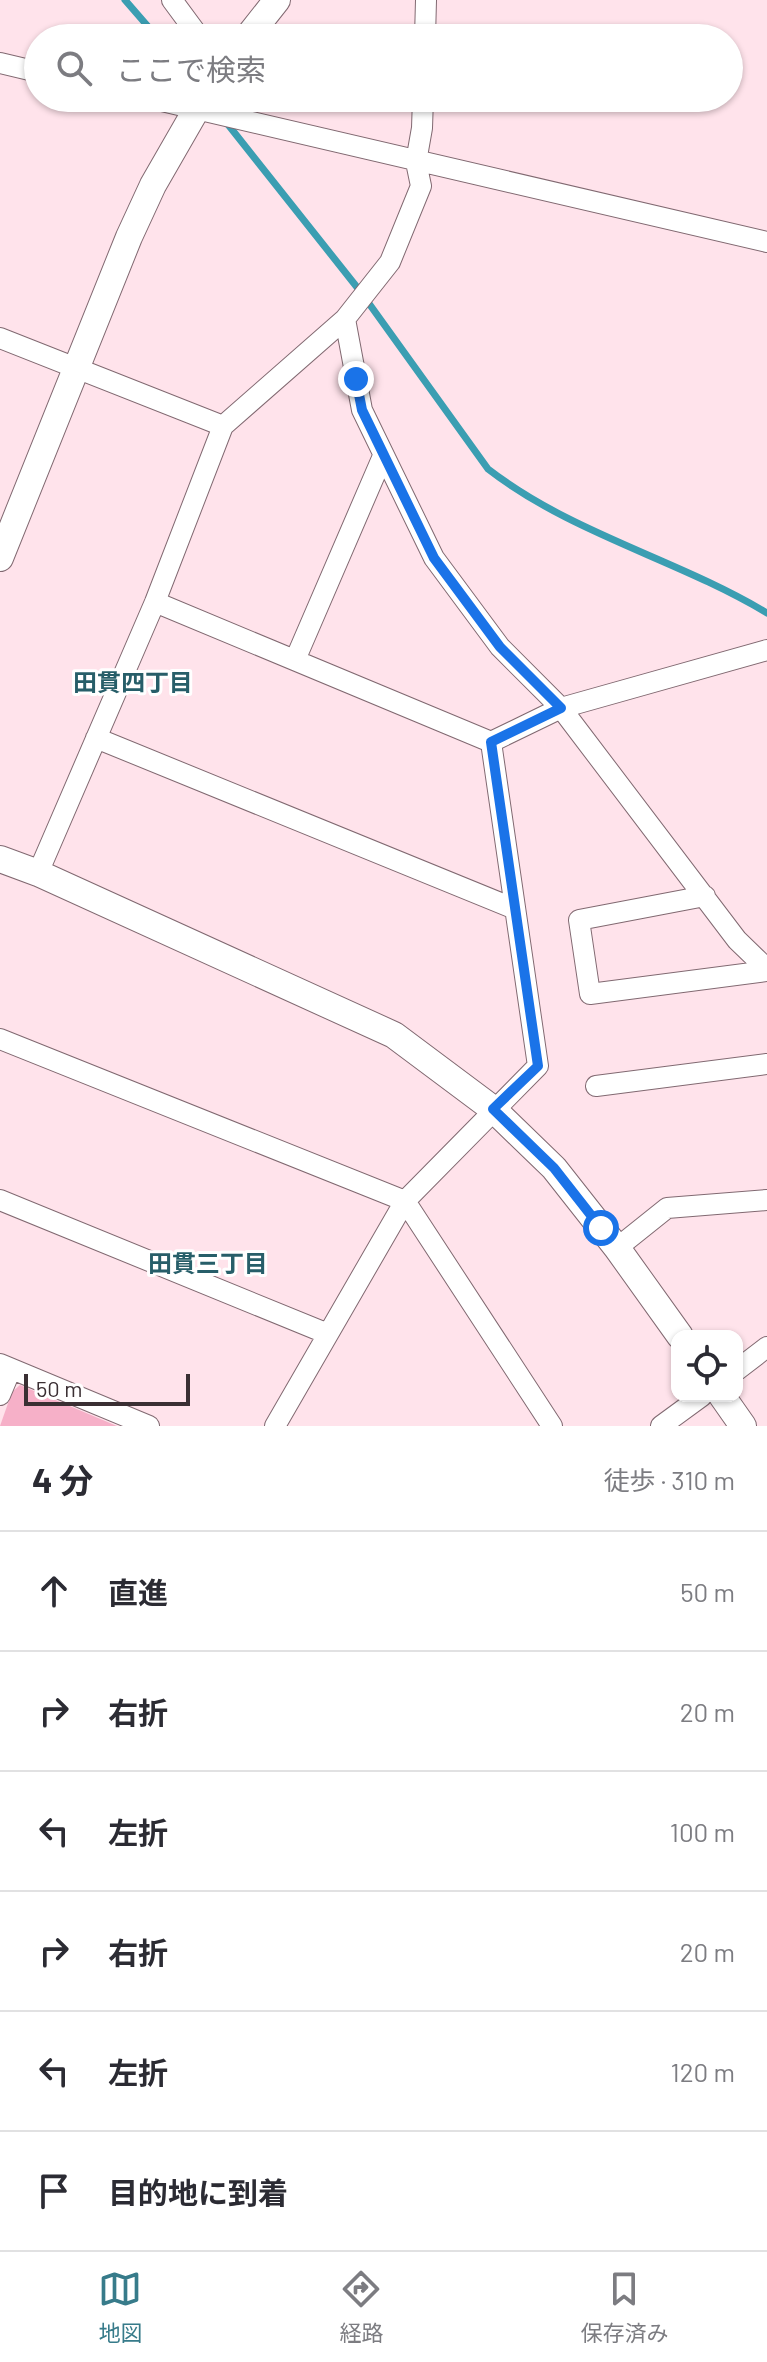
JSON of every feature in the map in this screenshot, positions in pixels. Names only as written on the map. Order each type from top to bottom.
[{"type":"street","points":[[172,0],[190,24]]},
{"type":"street","points":[[258,24],[277,0]]},
{"type":"street","points":[[425,24],[426,0]]},
{"type":"street","points":[[0,63],[24,69]]},
{"type":"street","points":[[0,558],[153,185],[194,112]]},
{"type":"street","points":[[229,112],[416,162],[767,242]]},
{"type":"street","points":[[38,873],[155,602],[223,426],[345,319],[390,262],[421,186],[416,162],[423,112]]},
{"type":"street","points":[[345,319],[362,410],[434,558],[500,647],[561,708],[737,940],[767,970]]},
{"type":"street","points":[[0,338],[223,426]]},
{"type":"street","points":[[295,660],[383,456]]},
{"type":"street","points":[[155,602],[491,742],[561,708],[767,650]]},
{"type":"street","points":[[96,738],[515,909]]},
{"type":"street","points":[[275,1426],[405,1201],[538,1066],[491,742]]},
{"type":"street","points":[[0,859],[38,873],[394,1035],[493,1109],[554,1168],[676,1330]]},
{"type":"street","points":[[705,896],[579,920],[590,994],[767,970]]},
{"type":"street","points":[[0,1039],[405,1201],[552,1426]]},
{"type":"street","points":[[596,1086],[767,1064]]},
{"type":"street","points":[[0,1200],[328,1334]]},
{"type":"street","points":[[617,1248],[667,1208],[767,1200]]},
{"type":"street","points":[[743,1365],[767,1347]]},
{"type":"street","points":[[0,1395],[6,1367],[149,1426]]},
{"type":"street","points":[[661,1426],[694,1402]]},
{"type":"street","points":[[726,1402],[743,1426]]},
{"type":"shaded area","points":[[20,1385],[117,1426],[0,1426],[12,1392]]},
{"type":"waterway","points":[[125,0],[146,24]]},
{"type":"waterway","points":[[226,122],[360,291],[488,469],[554,511],[733,594],[767,613]]},
{"type":"district","name":"田貫四丁目","points":[[133,681]]},
{"type":"district","name":"田貫三丁目","points":[[208,1262]]},
{"type":"route","points":[[356,379],[362,410],[434,558],[500,647],[561,708],[491,742],[538,1066],[493,1109],[554,1168],[601,1228]]}]
